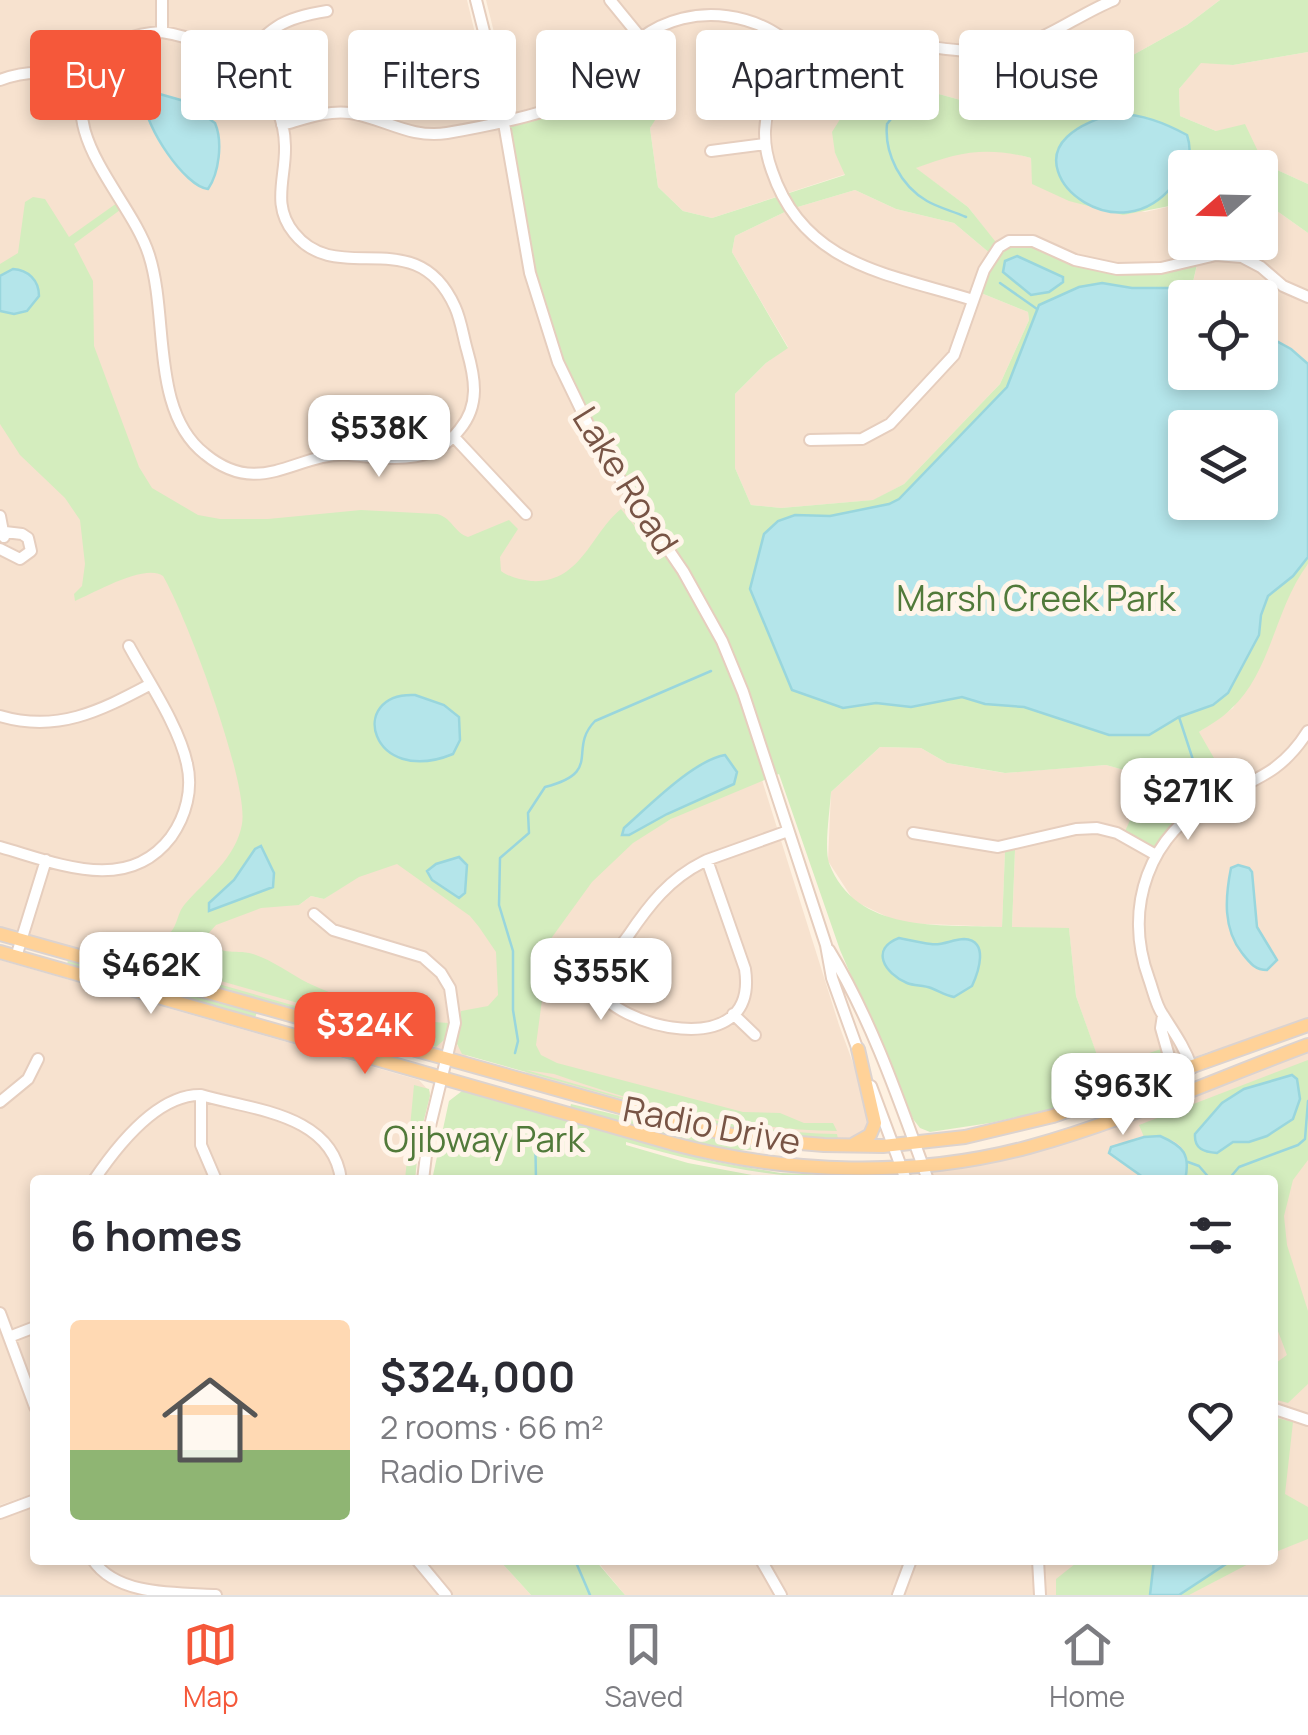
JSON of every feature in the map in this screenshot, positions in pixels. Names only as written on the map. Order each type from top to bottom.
[{"type":"main road","name":"Radio Drive","points":[[0,934],[716,1132],[788,1143],[893,1145],[984,1134],[1036,1122],[1308,1026]]},
{"type":"main road","name":"Radio Drive","points":[[0,952],[638,1134],[727,1156],[799,1166],[903,1173],[922,1164],[1026,1148],[1105,1123],[1308,1045]]},
{"type":"main road","points":[[842,1146],[866,1139],[874,1127],[874,1110],[858,1049]]},
{"type":"main road","points":[[943,1175],[959,1161]]},
{"type":"street","points":[[162,0],[162,32],[181,38]]},
{"type":"street","name":"Lake Road","points":[[476,0],[483,30]]},
{"type":"street","points":[[610,0],[634,30]]},
{"type":"street","points":[[939,47],[1008,49],[1034,41],[1114,0]]},
{"type":"street","points":[[272,30],[294,17],[326,11]]},
{"type":"street","points":[[655,30],[690,16],[734,16],[774,30]]},
{"type":"street","points":[[0,80],[30,72]]},
{"type":"street","points":[[282,125],[323,114],[348,113]]},
{"type":"street","points":[[82,120],[86,138],[148,252],[158,290],[170,400],[178,422],[206,455],[241,472],[265,474],[347,454],[394,460],[416,458],[454,437],[470,414],[475,388],[454,306],[430,274],[409,262],[381,256],[328,256],[298,238],[286,220],[280,198],[285,153],[280,120]]},
{"type":"street","points":[[368,120],[402,131],[430,134],[504,120]]},
{"type":"street","name":"Lake Road","points":[[504,120],[530,273],[558,362],[601,451],[683,571],[722,641],[743,692],[826,944],[832,978],[903,1173]]},
{"type":"street","points":[[766,120],[765,144],[773,175],[787,203],[824,247],[846,260],[973,300]]},
{"type":"street","points":[[711,151],[765,144]]},
{"type":"street","points":[[810,440],[862,438],[890,424],[954,355],[992,255],[999,247],[1018,239],[1075,260],[1117,268],[1162,268],[1216,255],[1242,258],[1261,266],[1283,286],[1308,297]]},
{"type":"street","points":[[454,437],[526,514]]},
{"type":"street","points":[[0,516],[5,532],[0,548],[20,559],[31,550],[28,538],[5,532]]},
{"type":"street","points":[[0,847],[95,872],[121,870],[152,856],[176,830],[188,800],[188,766],[129,646]]},
{"type":"street","points":[[0,716],[36,723],[80,718],[150,685]]},
{"type":"street","points":[[1192,1068],[1179,1036],[1163,1015],[1144,964],[1138,932],[1144,881],[1156,855],[1188,816],[1271,773],[1292,754],[1308,731]]},
{"type":"street","points":[[913,834],[998,848],[1076,829],[1097,828],[1124,836],[1156,855]]},
{"type":"street","points":[[707,860],[746,974],[744,995],[733,1014],[709,1028],[684,1030],[616,1010],[602,990],[607,966],[654,900],[676,878],[707,860],[788,831]]},
{"type":"street","points":[[16,956],[46,860]]},
{"type":"street","points":[[314,914],[332,930],[409,952],[438,969],[450,988],[456,1010],[444,1077],[427,1138],[423,1175]]},
{"type":"street","name":"Lake Road","points":[[826,944],[844,973],[926,1175]]},
{"type":"street","points":[[733,1014],[755,1035]]},
{"type":"street","points":[[1163,1015],[1161,1028],[1174,1074]]},
{"type":"street","points":[[0,1102],[28,1079],[38,1059]]},
{"type":"street","points":[[99,1175],[161,1106],[180,1096],[201,1094],[308,1127],[331,1147],[339,1175]]},
{"type":"street","points":[[201,1094],[201,1145],[214,1175]]},
{"type":"street","points":[[0,1313],[30,1394]]},
{"type":"street","points":[[9,1337],[30,1329]]},
{"type":"street","points":[[1278,1410],[1308,1420]]},
{"type":"street","points":[[0,1513],[30,1502]]},
{"type":"street","points":[[96,1565],[107,1580],[126,1590],[216,1595]]},
{"type":"street","points":[[421,1565],[446,1595]]},
{"type":"street","points":[[764,1565],[781,1595]]},
{"type":"street","points":[[898,1595],[909,1565]]},
{"type":"street","points":[[1038,1565],[1040,1595]]},
{"type":"shaded area","points":[[0,0],[467,0],[474,30],[348,30],[348,120],[516,120],[516,30],[493,30],[486,0],[1220,0],[1187,25],[1134,54],[1134,30],[959,30],[959,100],[939,94],[939,30],[696,30],[696,120],[874,120],[835,153],[846,174],[712,218],[683,211],[658,187],[650,128],[652,120],[676,120],[676,30],[536,30],[536,120],[622,120],[656,532],[572,575],[534,584],[485,572],[516,529],[510,522],[467,545],[275,526],[199,517],[136,481],[55,256],[117,204],[53,249],[0,266]]},
{"type":"shaded area","points":[[1308,52],[1308,184],[1278,170],[1278,150],[1244,150],[1216,131],[1180,116],[1179,89],[1201,62],[1233,65]]},
{"type":"shaded area","points":[[1001,150],[1031,158],[1033,184],[1145,212],[1168,207],[1168,260],[1278,260],[1278,212],[1308,233],[1308,364],[1278,342],[1278,280],[1194,280],[1198,261],[1136,269],[999,247],[968,207],[915,168],[954,153]]},
{"type":"shaded area","points":[[855,190],[896,209],[954,223],[992,255],[976,291],[1028,312],[1029,320],[1000,384],[904,484],[874,500],[781,508],[751,505],[735,468],[735,394],[788,347],[732,252],[735,236],[791,209]]},
{"type":"shaded area","points":[[0,420],[165,563],[259,822],[271,903],[299,905],[311,896],[324,899],[358,876],[397,862],[472,916],[497,951],[505,1006],[461,1013],[457,1045],[468,1057],[0,927]]},
{"type":"shaded area","points":[[1308,564],[1308,1025],[1278,1037],[1208,1052],[1150,1075],[1158,1070],[1163,1058],[1102,1070],[1076,996],[1069,929],[1012,927],[1015,850],[1005,852],[1002,927],[900,923],[854,901],[828,861],[831,792],[880,747],[921,748],[947,763],[1004,773],[1106,765],[1149,777],[1199,732],[1233,708]]},
{"type":"shaded area","points":[[762,780],[839,1025],[870,1109],[870,1128],[851,1139],[748,1131],[684,1118],[526,1073],[547,938],[590,880],[634,840],[680,814]]},
{"type":"shaded area","points":[[0,960],[419,1080],[430,1092],[415,1175],[30,1175],[30,1495],[0,1505]]},
{"type":"shaded area","points":[[1308,1045],[1308,1595],[625,1595],[600,1565],[1278,1565],[1278,1175],[926,1175],[922,1164],[1027,1148]]},
{"type":"shaded area","points":[[30,1509],[30,1565],[504,1565],[531,1595],[0,1595],[0,1520]]},
{"type":"green space","name":"Marsh Creek Park","points":[[1220,0],[1308,0],[1308,52],[1233,65],[1201,63],[1179,89],[1180,116],[1216,131],[1245,124],[1257,150],[1168,150],[1168,206],[1123,215],[1069,201],[1032,184],[1031,158],[1015,154],[972,152],[916,168],[968,207],[999,246],[1017,239],[1117,269],[1198,260],[1193,280],[1168,280],[1168,390],[1278,390],[1278,342],[1308,364],[1308,564],[1245,694],[1199,732],[1233,791],[1188,815],[1156,855],[1123,836],[1149,777],[1106,765],[1005,773],[947,763],[921,748],[880,747],[831,792],[827,838],[829,863],[842,886],[859,903],[879,914],[927,924],[1002,927],[1005,851],[1015,850],[1012,927],[1069,928],[1076,996],[1102,1069],[1161,1049],[1163,1059],[1157,1071],[1053,1109],[930,1132],[920,1128],[840,950],[779,774],[671,819],[633,843],[592,882],[550,940],[536,1045],[541,1055],[557,1063],[743,1112],[780,1113],[804,1123],[833,1123],[837,1131],[765,1126],[693,1114],[554,1074],[526,1070],[642,1103],[719,1121],[837,1134],[838,1139],[766,1134],[704,1122],[462,1054],[456,1042],[461,1011],[488,1006],[498,995],[496,952],[470,916],[397,864],[359,877],[324,899],[311,896],[299,905],[261,908],[216,925],[207,935],[222,950],[260,957],[308,983],[359,1003],[413,1019],[449,1023],[444,1040],[436,1047],[414,1036],[115,951],[170,933],[185,904],[234,847],[242,824],[242,803],[214,699],[163,576],[132,576],[75,601],[85,564],[80,520],[65,498],[20,455],[0,424],[0,264],[18,253],[25,202],[33,197],[45,199],[69,237],[117,203],[120,210],[74,244],[93,281],[94,346],[139,467],[152,488],[198,515],[220,519],[268,519],[361,510],[437,514],[468,537],[509,520],[518,529],[500,557],[501,571],[523,580],[548,580],[574,566],[621,509],[644,538],[623,508],[626,506],[648,536],[656,532],[601,451],[546,329],[504,120],[516,120],[516,116],[536,110],[536,120],[655,120],[650,128],[658,187],[683,211],[712,218],[845,175],[835,153],[832,132],[840,120],[939,120],[939,94],[959,100],[959,120],[1134,120],[1134,54],[1187,25]],"holes":[[[855,190],[896,209],[954,223],[992,255],[976,291],[1028,312],[1029,320],[1000,384],[904,484],[873,500],[781,508],[751,505],[735,468],[735,394],[766,363],[788,348],[732,252],[735,236],[791,209]]]},
{"type":"green space","name":"Marsh Creek Park","points":[[1278,170],[1308,184],[1308,233],[1278,212]]},
{"type":"green space","points":[[114,954],[421,1042],[433,1048],[113,957]]},
{"type":"green space","points":[[68,959],[257,1012],[255,1018],[67,965]]},
{"type":"green space","points":[[1308,1060],[1308,1160],[1293,1180],[1284,1216],[1287,1245],[1308,1311],[1308,1384],[1288,1403],[1278,1400],[1278,1361],[1287,1355],[1278,1331],[1278,1175],[1186,1175],[1186,1159],[1180,1145],[1165,1138],[1144,1137],[1139,1125]]},
{"type":"green space","points":[[414,1085],[429,1089],[430,1096],[419,1139],[415,1175],[405,1175]]},
{"type":"green space","name":"Ojibway Park","points":[[462,1091],[712,1161],[780,1173],[832,1175],[786,1175],[751,1171],[626,1142],[688,1163],[752,1175],[433,1175],[449,1101]]},
{"type":"green space","points":[[571,1104],[770,1149],[728,1151],[693,1144],[570,1108]]},
{"type":"green space","points":[[1278,1418],[1293,1422],[1285,1494],[1308,1507],[1308,1539],[1278,1551]]},
{"type":"green space","points":[[504,1565],[599,1565],[625,1595],[531,1595]]},
{"type":"green space","points":[[1074,1565],[1246,1565],[1189,1595],[1056,1595],[1056,1579]]},
{"type":"water","points":[[161,94],[181,100],[181,120],[215,123],[219,157],[208,189],[178,167],[149,120],[161,120]]},
{"type":"water","points":[[1135,115],[1187,135],[1190,150],[1168,150],[1168,189],[1152,204],[1128,212],[1105,211],[1084,202],[1068,188],[1058,171],[1057,154],[1067,137],[1095,120],[1134,120]]},
{"type":"water","points":[[1017,256],[1063,277],[1063,282],[1049,292],[1031,295],[1003,272],[1005,261]]},
{"type":"water","points":[[13,269],[32,277],[39,296],[27,311],[14,314],[0,311],[0,276]]},
{"type":"water","points":[[1102,283],[1168,288],[1168,390],[1278,390],[1278,342],[1308,364],[1308,557],[1293,576],[1268,596],[1259,635],[1228,693],[1213,705],[1179,717],[1149,735],[1109,735],[1024,707],[985,704],[962,697],[911,707],[876,703],[843,708],[792,690],[750,589],[764,534],[778,521],[795,515],[830,516],[899,499],[1007,387],[1039,305],[1079,287]]},
{"type":"water","points":[[415,695],[444,705],[459,717],[460,740],[453,754],[425,761],[402,759],[386,749],[377,736],[375,721],[380,708],[393,698]]},
{"type":"water","points":[[725,755],[737,772],[734,784],[622,835],[624,828],[672,786],[700,766]]},
{"type":"water","points":[[261,846],[274,873],[273,887],[209,911],[209,903]]},
{"type":"water","points":[[459,857],[467,865],[465,893],[459,898],[432,880],[427,871]]},
{"type":"water","points":[[1238,865],[1252,872],[1257,927],[1277,960],[1267,970],[1250,963],[1231,934],[1228,891],[1231,868]]},
{"type":"water","points":[[899,938],[935,944],[972,941],[980,958],[972,986],[954,997],[899,979],[887,967],[883,954]]},
{"type":"water","points":[[1292,1075],[1297,1079],[1300,1099],[1293,1119],[1267,1136],[1233,1142],[1217,1153],[1198,1146],[1195,1134],[1222,1103],[1244,1089]]},
{"type":"water","points":[[1160,1136],[1174,1143],[1186,1157],[1186,1175],[1140,1175],[1109,1153],[1111,1147]]},
{"type":"water","points":[[1153,1565],[1224,1565],[1179,1595],[1150,1595]]},
{"type":"waterway","points":[[890,120],[887,135],[891,158],[909,187],[932,203],[966,217]]},
{"type":"waterway","points":[[1000,283],[1037,309]]},
{"type":"waterway","points":[[515,1053],[518,1041],[513,1010],[513,951],[499,905],[500,858],[529,833],[528,813],[545,787],[563,781],[579,767],[587,732],[595,721],[711,671]]},
{"type":"waterway","points":[[1179,717],[1197,772]]},
{"type":"waterway","points":[[1232,1175],[1239,1167],[1305,1139],[1308,1101]]},
{"type":"waterway","points":[[535,1127],[536,1175]]},
{"type":"waterway","points":[[1188,1162],[1207,1175]]},
{"type":"waterway","points":[[577,1565],[590,1595]]}]
